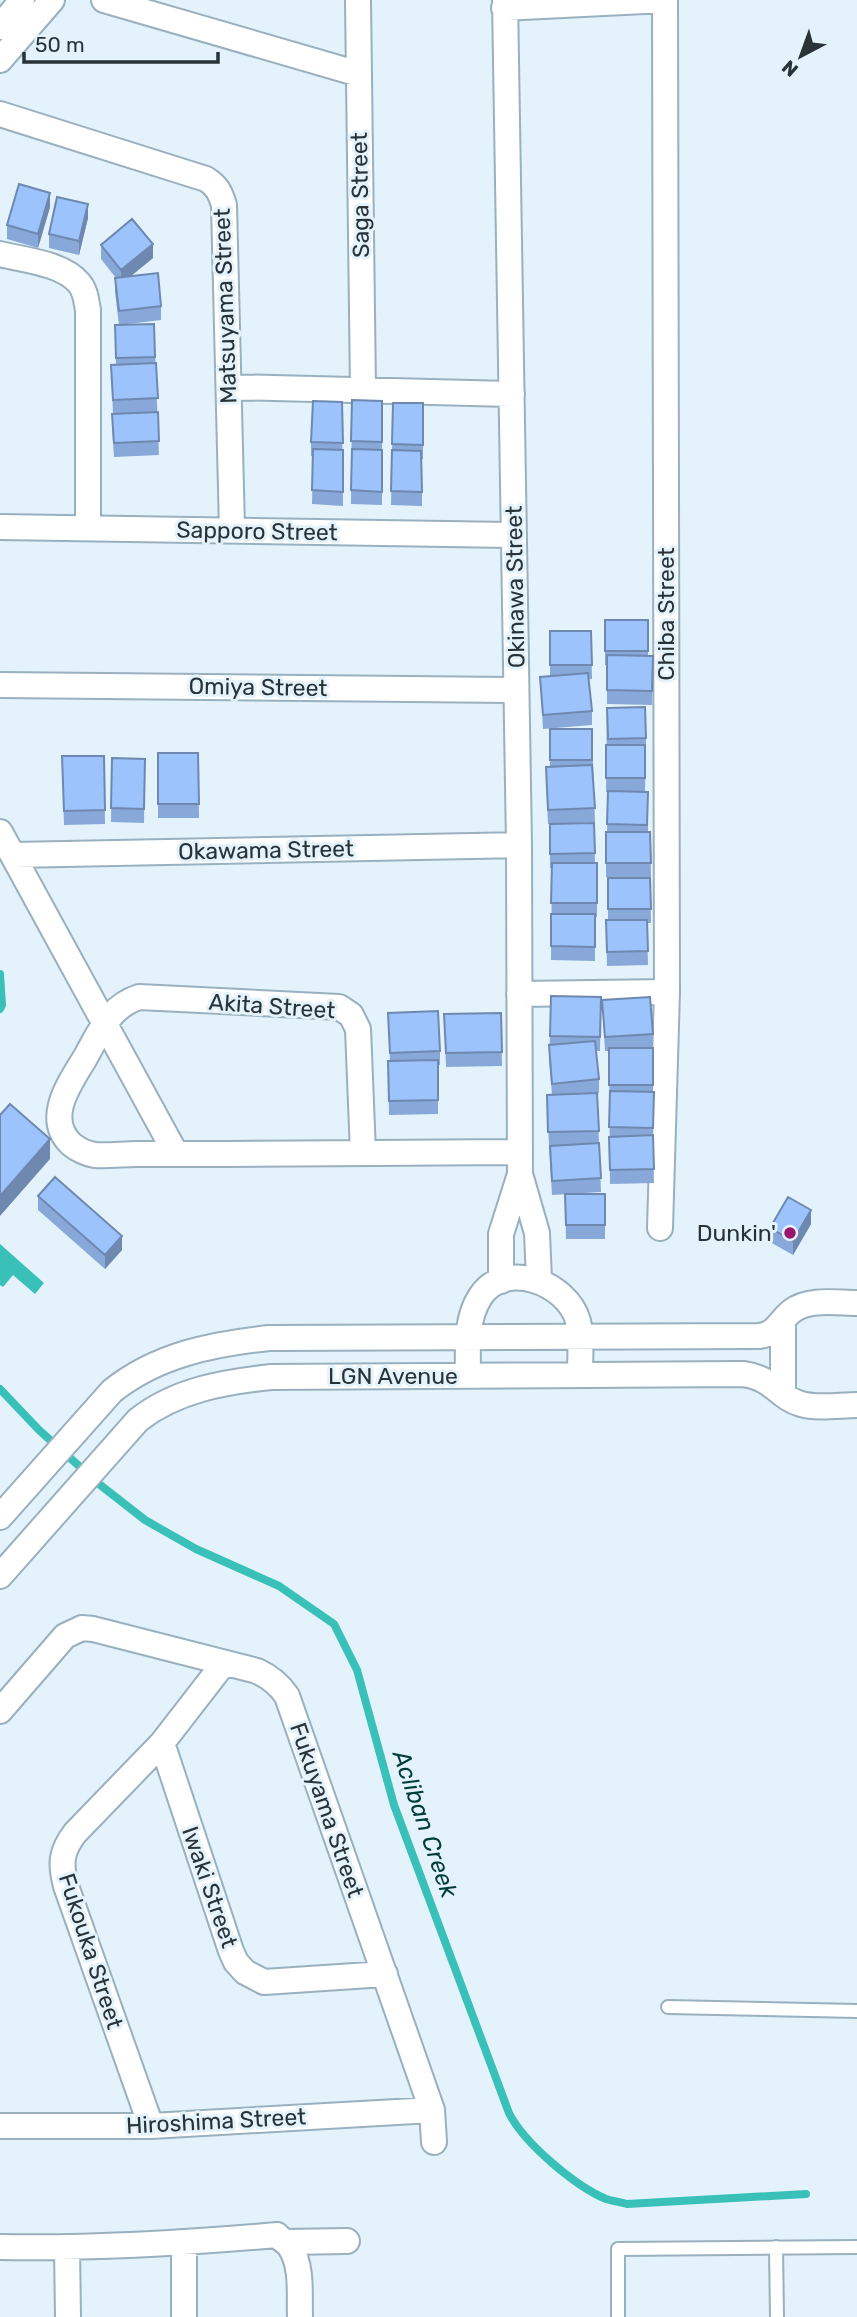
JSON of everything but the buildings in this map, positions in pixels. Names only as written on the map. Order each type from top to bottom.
[{"type":"street","points":[[0,27],[22,0]]},
{"type":"street","points":[[0,60],[52,0]]},
{"type":"street","points":[[104,0],[359,74]]},
{"type":"street","name":"Saga Street","points":[[358,0],[363,390]]},
{"type":"street","points":[[504,4],[664,0]]},
{"type":"street","name":"Chiba Street","points":[[660,1228],[667,992],[664,0]]},
{"type":"street","name":"Okinawa Street","points":[[504,4],[519,845],[520,1163]]},
{"type":"street","name":"Matsuyama Street","points":[[0,114],[206,178],[220,193],[224,205],[232,530]]},
{"type":"street","points":[[0,254],[55,268],[80,284],[86,294],[88,528]]},
{"type":"street","points":[[229,387],[512,394]]},
{"type":"street","name":"Sapporo Street","points":[[0,527],[514,535]]},
{"type":"street","name":"Omiya Street","points":[[0,685],[516,690]]},
{"type":"street","points":[[0,832],[176,1154],[363,1153],[520,1163]]},
{"type":"street","name":"Okawama Street","points":[[13,855],[519,845]]},
{"type":"street","points":[[520,994],[667,992]]},
{"type":"street","name":"Akita Street","points":[[176,1154],[94,1155],[79,1150],[70,1143],[59,1124],[61,1102],[104,1024],[115,1009],[126,1001],[139,997],[339,1007],[351,1015],[358,1029],[363,1153]]},
{"type":"street","points":[[520,1163],[537,1233],[539,1280]]},
{"type":"street","points":[[501,1281],[501,1234],[520,1163]]},
{"type":"street","points":[[468,1376],[470,1321],[481,1294],[501,1281],[526,1278],[539,1280],[562,1295],[572,1307],[580,1337],[580,1375]]},
{"type":"street","name":"LGN Avenue","points":[[0,1517],[93,1410],[130,1377],[160,1361],[227,1342],[291,1338],[759,1336],[772,1333],[792,1311],[812,1303],[857,1303]]},
{"type":"street","points":[[783,1322],[783,1393]]},
{"type":"street","points":[[291,1338],[291,1377]]},
{"type":"street","name":"LGN Avenue","points":[[0,1576],[123,1435],[151,1409],[175,1397],[224,1383],[271,1377],[743,1374],[762,1378],[802,1404],[857,1405]]},
{"type":"street","points":[[130,1377],[151,1409]]},
{"type":"street","name":"Fukuyama Street","points":[[0,1711],[58,1643],[73,1630],[82,1628],[224,1663],[267,1676],[282,1688],[432,2110],[434,2142]]},
{"type":"street","name":"Fukouka Street","points":[[151,2126],[66,1886],[61,1858],[65,1846],[75,1833],[162,1743],[224,1663]]},
{"type":"street","name":"Iwaki Street","points":[[162,1743],[231,1951],[245,1972],[264,1982],[385,1975]]},
{"type":"street","name":"Hiroshima Street","points":[[1,2125],[151,2126],[432,2110]]},
{"type":"street","points":[[0,2247],[67,2248],[281,2239],[347,2241]]},
{"type":"street","points":[[281,2239],[292,2250],[299,2274],[300,2317]]},
{"type":"street","points":[[184,2244],[184,2317]]},
{"type":"street","points":[[67,2248],[68,2317]]},
{"type":"lane","points":[[668,2007],[857,2011]]},
{"type":"lane","points":[[776,2247],[777,2317]]},
{"type":"lane","points":[[618,2317],[618,2249],[857,2247]]},
{"type":"shaded area","points":[[0,1244],[44,1283],[35,1294],[13,1275],[3,1287],[0,1285]]},
{"type":"waterway","name":"Acliban Creek","points":[[0,974],[0,1009]]},
{"type":"waterway","name":"Acliban Creek","points":[[0,1389],[39,1430],[99,1484],[145,1520],[196,1549],[279,1586],[334,1624],[357,1670],[394,1805],[509,2113],[538,2150],[594,2193],[627,2204],[806,2194]]},
{"type":"place","name":"Dunkin'","points":[[790,1233]]}]
